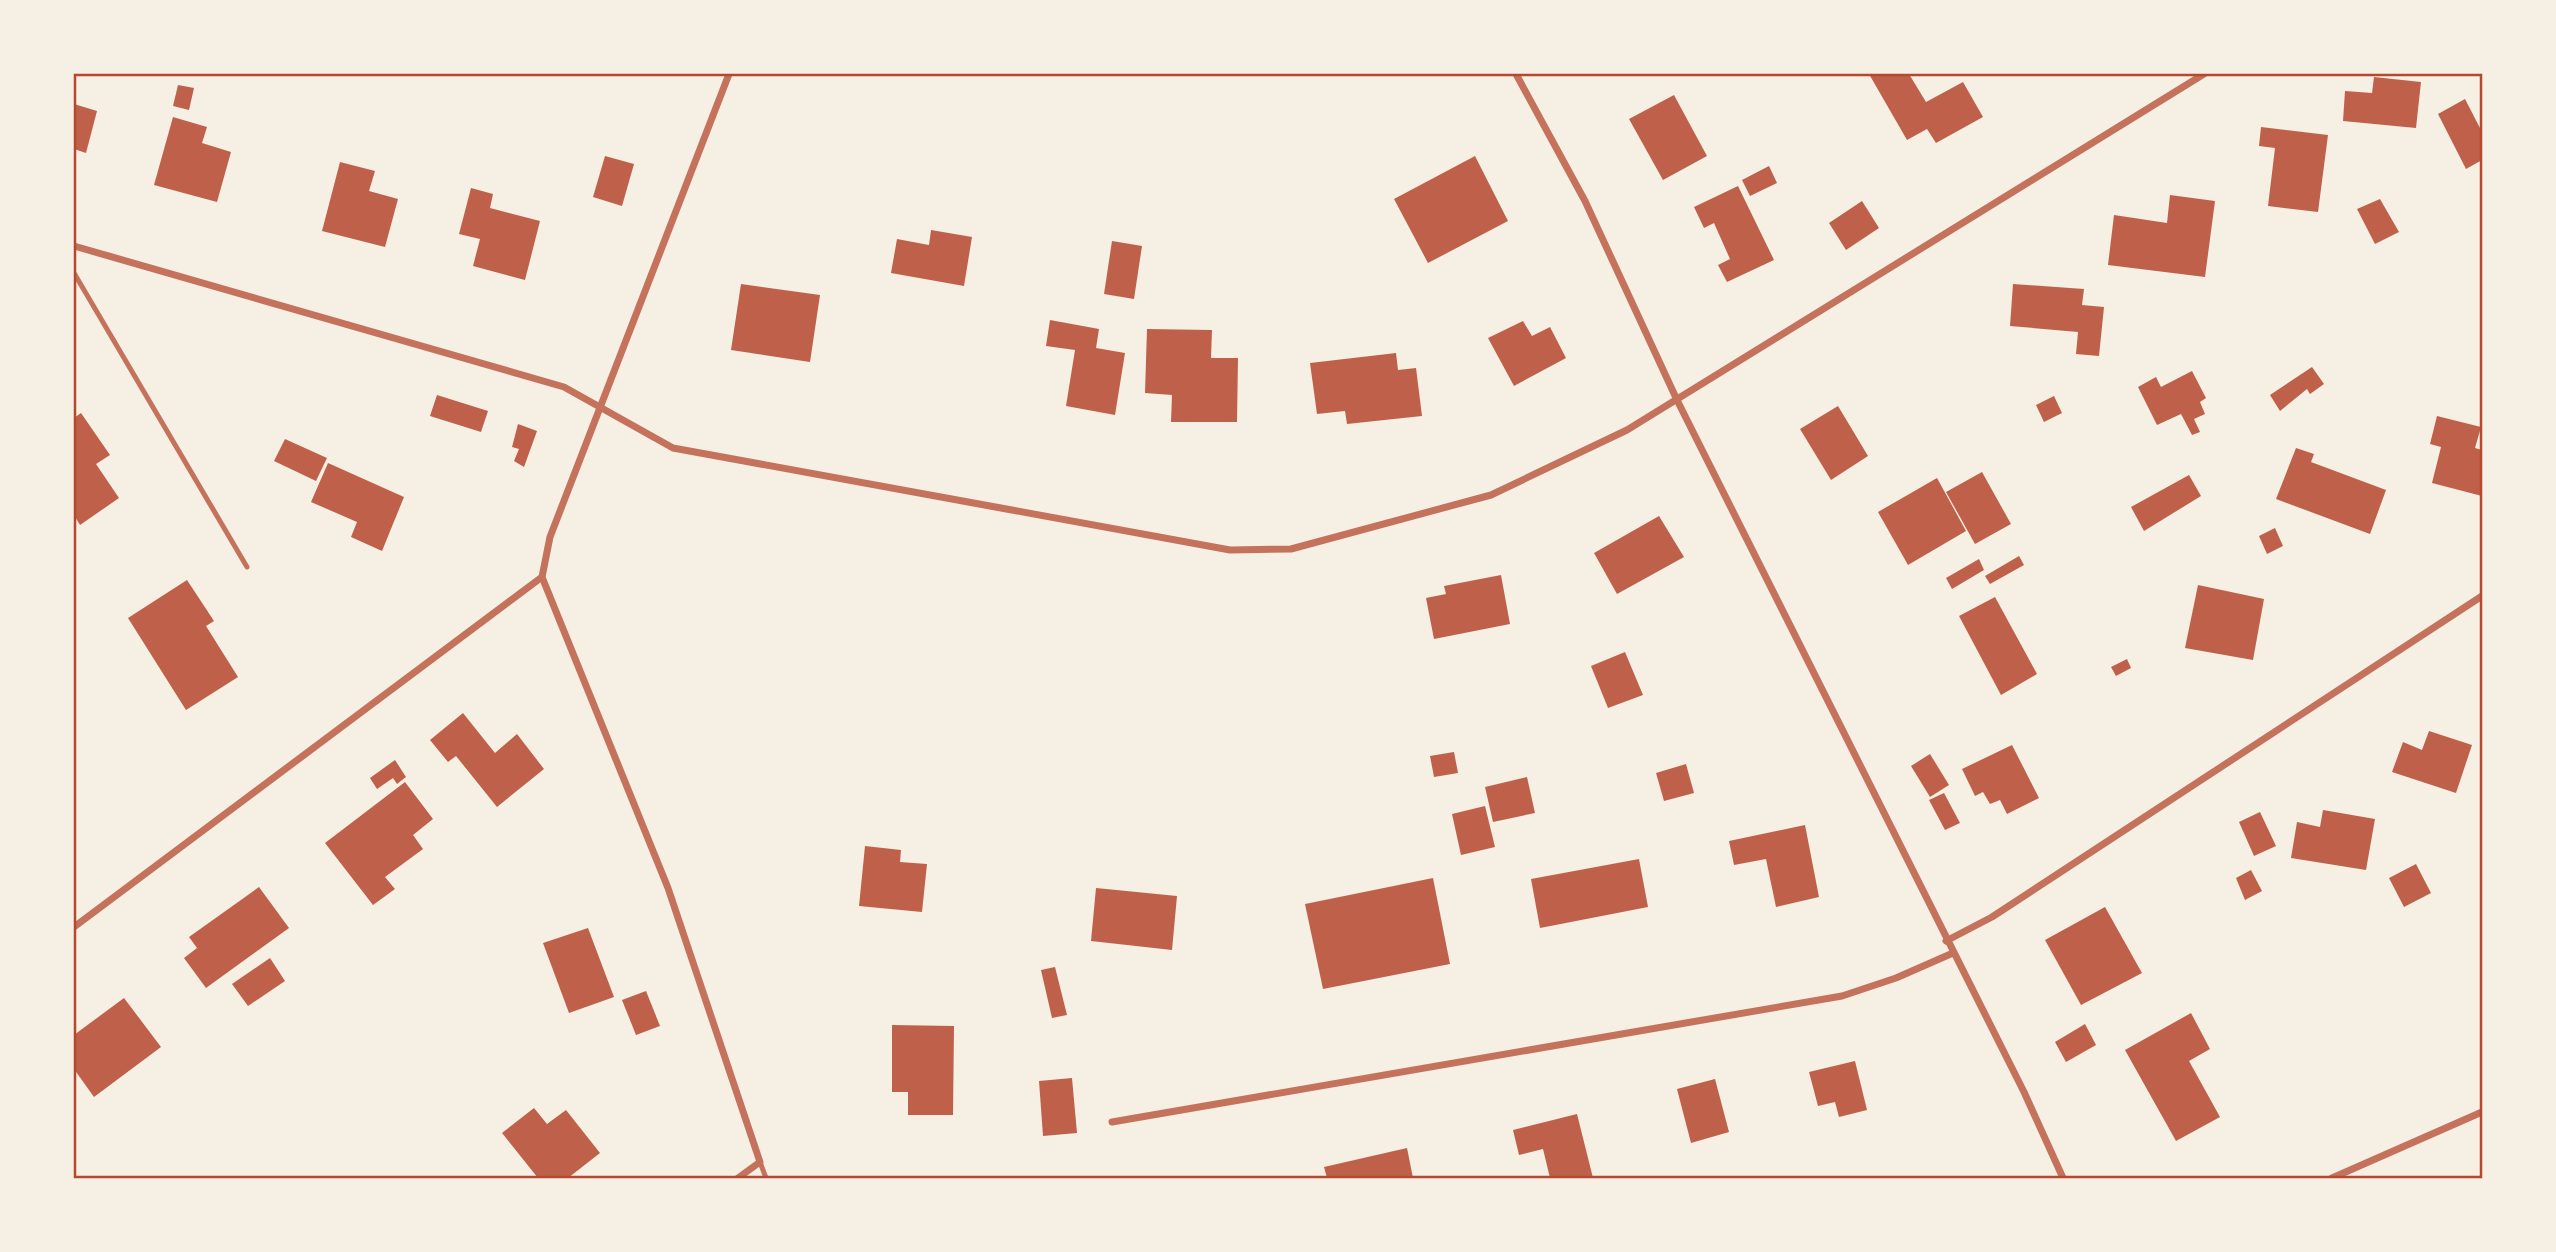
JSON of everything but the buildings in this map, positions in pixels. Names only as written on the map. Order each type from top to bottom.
[{"type":"street","points":[[729,74],[550,537],[542,577],[667,888],[760,1162],[738,1178]]},
{"type":"street","points":[[1516,74],[1585,201],[1677,400],[2024,1093],[2063,1178]]},
{"type":"street","points":[[74,246],[564,387],[673,448],[1230,550],[1291,549],[1491,495],[1627,430],[2204,74]]},
{"type":"street","points":[[74,927],[542,577]]},
{"type":"street","points":[[1946,941],[1992,917],[2483,596]]},
{"type":"street","points":[[1112,1122],[1842,996],[1896,978],[1953,953]]},
{"type":"street","points":[[2332,1178],[2483,1112]]},
{"type":"lane","points":[[74,273],[247,568]]},
{"type":"lane","points":[[760,1162],[766,1178]]}]
